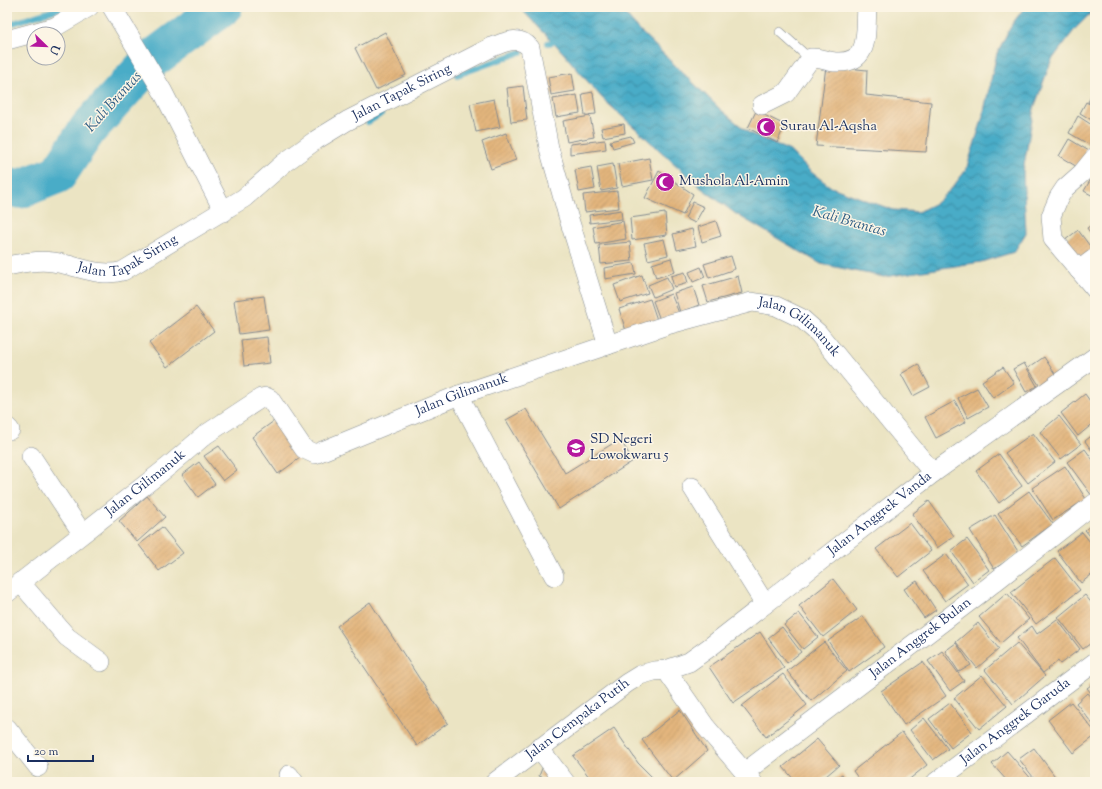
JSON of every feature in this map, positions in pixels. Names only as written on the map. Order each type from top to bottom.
[{"type":"street","points":[[7,40],[55,27],[89,7]]},
{"type":"street","points":[[112,7],[163,92],[224,212]]},
{"type":"street","points":[[762,105],[786,93],[810,59],[814,58],[834,62],[849,62],[857,58],[864,48],[867,7]]},
{"type":"street","name":"Jalan Tapak Siring","points":[[7,266],[38,261],[54,262],[91,272],[116,273],[130,267],[224,212],[244,198],[303,150],[347,121],[492,47],[515,40],[520,40],[530,48],[551,155],[568,216],[608,345]]},
{"type":"street","points":[[1095,157],[1082,173],[1065,188],[1059,197],[1051,216],[1053,239],[1095,289]]},
{"type":"street","points":[[1079,270],[1095,258]]},
{"type":"street","name":"Jalan Gilimanuk","points":[[14,588],[205,436],[261,398],[270,398],[304,449],[315,454],[459,395],[670,324],[752,302],[776,306],[801,318],[818,333],[933,473]]},
{"type":"street","name":"Jalan Anggrek Vanda","points":[[666,670],[689,662],[710,648],[933,473],[1095,357]]},
{"type":"street","points":[[459,395],[554,576]]},
{"type":"street","points":[[31,456],[82,533]]},
{"type":"street","points":[[692,487],[765,604]]},
{"type":"street","name":"Jalan Anggrek Bulan","points":[[749,777],[1095,503]]},
{"type":"street","points":[[14,588],[67,637],[101,662]]},
{"type":"street","name":"Jalan Anggrek Garuda","points":[[936,782],[1095,662]]},
{"type":"street","points":[[666,670],[713,736],[749,777]]},
{"type":"street","name":"Jalan Cempaka Putih","points":[[495,782],[539,748],[640,675],[654,671],[666,670]]},
{"type":"street","points":[[7,728],[38,767]]},
{"type":"street","points":[[539,748],[564,782]]},
{"type":"lane","points":[[780,32],[810,59]]},
{"type":"water","points":[[519,7],[619,7],[637,28],[720,109],[749,133],[790,151],[811,172],[831,187],[893,210],[918,212],[936,203],[952,188],[966,170],[982,120],[997,53],[1012,24],[1025,7],[1095,7],[1095,9],[1075,29],[1051,61],[1034,108],[1023,171],[1026,233],[1014,252],[981,262],[884,277],[821,264],[736,214],[700,187],[602,98],[558,47]]},
{"type":"building","points":[[385,32],[406,75],[376,90],[355,48]]},
{"type":"building","points":[[826,66],[867,70],[866,95],[931,102],[926,152],[816,146]]},
{"type":"building","points":[[572,73],[575,91],[551,95],[548,77]]},
{"type":"building","points":[[523,86],[527,120],[511,122],[507,88]]},
{"type":"building","points":[[1095,89],[1095,106],[1088,102]]},
{"type":"building","points":[[593,92],[596,114],[585,115],[582,94]]},
{"type":"building","points":[[577,95],[580,113],[556,117],[553,99]]},
{"type":"building","points":[[494,99],[500,127],[476,132],[470,104]]},
{"type":"building","points":[[1086,102],[1095,107],[1095,122],[1080,113]]},
{"type":"building","name":"Surau Al-Aqsha","points":[[756,111],[785,125],[777,143],[748,128]]},
{"type":"building","points":[[590,116],[594,137],[567,142],[563,121]]},
{"type":"building","points":[[1078,116],[1095,127],[1095,148],[1069,133]]},
{"type":"building","points":[[624,124],[625,133],[603,137],[601,128]]},
{"type":"building","points":[[506,133],[516,160],[491,169],[482,142]]},
{"type":"building","points":[[631,136],[634,142],[613,148],[610,141]]},
{"type":"building","points":[[1069,139],[1089,151],[1079,168],[1059,156]]},
{"type":"building","points":[[605,140],[606,149],[570,154],[570,144]]},
{"type":"building","points":[[649,158],[653,180],[622,186],[618,164]]},
{"type":"building","points":[[613,164],[617,188],[601,191],[597,167]]},
{"type":"building","points":[[591,167],[595,189],[579,192],[575,170]]},
{"type":"building","name":"Mushola Al-Amin","points":[[659,171],[693,194],[683,215],[645,198]]},
{"type":"building","points":[[1091,179],[1095,182],[1095,197],[1084,191]]},
{"type":"building","points":[[617,191],[619,208],[585,212],[583,195]]},
{"type":"building","points":[[693,202],[704,207],[695,223],[685,218]]},
{"type":"building","points":[[621,210],[622,219],[590,223],[589,215]]},
{"type":"building","points":[[665,213],[667,235],[632,240],[630,218]]},
{"type":"building","points":[[623,221],[626,239],[596,244],[593,227]]},
{"type":"building","points":[[716,221],[721,236],[702,242],[698,227]]},
{"type":"building","points":[[1095,222],[1095,240],[1087,228]]},
{"type":"building","points":[[692,229],[696,246],[677,250],[673,234]]},
{"type":"building","points":[[1078,230],[1095,253],[1082,265],[1064,241]]},
{"type":"building","points":[[664,239],[668,255],[648,260],[644,243]]},
{"type":"building","points":[[630,242],[632,261],[601,264],[599,245]]},
{"type":"building","points":[[731,256],[735,269],[709,278],[704,264]]},
{"type":"building","points":[[671,258],[675,272],[656,278],[652,264]]},
{"type":"building","points":[[634,263],[636,274],[605,279],[604,268]]},
{"type":"building","points":[[701,267],[705,277],[693,282],[689,272]]},
{"type":"building","points":[[685,272],[688,283],[674,287],[671,276]]},
{"type":"building","points":[[642,275],[648,293],[620,302],[614,285]]},
{"type":"building","points":[[738,276],[742,293],[708,302],[703,286]]},
{"type":"building","points":[[667,277],[672,289],[653,297],[648,285]]},
{"type":"building","points":[[693,287],[699,305],[680,312],[674,293]]},
{"type":"building","points":[[671,294],[679,313],[660,320],[653,301]]},
{"type":"building","points":[[264,296],[269,330],[239,334],[234,300]]},
{"type":"building","points":[[650,299],[657,320],[626,331],[619,309]]},
{"type":"building","points":[[196,307],[214,331],[167,367],[149,343]]},
{"type":"building","points":[[267,337],[270,363],[244,366],[241,340]]},
{"type":"building","points":[[1044,357],[1057,377],[1041,388],[1028,368]]},
{"type":"building","points":[[1024,363],[1037,386],[1026,392],[1013,369]]},
{"type":"building","points":[[918,364],[930,387],[913,396],[901,374]]},
{"type":"building","points":[[1003,367],[1014,383],[993,398],[982,381]]},
{"type":"building","points":[[977,388],[988,407],[968,418],[958,398]]},
{"type":"building","points":[[1085,394],[1095,408],[1095,422],[1078,436],[1061,413]]},
{"type":"building","points":[[955,401],[966,422],[936,438],[925,417]]},
{"type":"building","points":[[526,409],[565,473],[620,439],[633,461],[559,509],[506,420]]},
{"type":"building","points":[[1059,416],[1081,444],[1061,459],[1040,432]]},
{"type":"building","points":[[274,421],[300,458],[278,474],[252,437]]},
{"type":"building","points":[[1033,433],[1055,462],[1028,483],[1005,453]]},
{"type":"building","points":[[1095,433],[1095,455],[1085,441]]},
{"type":"building","points":[[219,446],[237,470],[223,481],[204,456]]},
{"type":"building","points":[[1085,449],[1095,463],[1095,494],[1092,496],[1067,462]]},
{"type":"building","points":[[999,454],[1022,486],[999,503],[976,471]]},
{"type":"building","points":[[199,462],[215,484],[198,497],[182,475]]},
{"type":"building","points":[[1065,466],[1086,499],[1053,520],[1032,488]]},
{"type":"building","points":[[1029,491],[1053,524],[1022,546],[998,514]]},
{"type":"building","points":[[147,496],[165,517],[137,542],[119,521]]},
{"type":"building","points":[[929,501],[954,536],[937,548],[912,514]]},
{"type":"building","points":[[995,515],[1019,553],[994,569],[970,530]]},
{"type":"building","points":[[1095,521],[1095,542],[1085,530]]},
{"type":"building","points":[[910,523],[931,551],[898,577],[876,549]]},
{"type":"building","points":[[162,527],[183,553],[159,571],[139,545]]},
{"type":"building","points":[[1082,532],[1095,548],[1095,572],[1081,583],[1057,551]]},
{"type":"building","points":[[967,539],[989,570],[973,582],[951,551]]},
{"type":"building","points":[[946,554],[968,584],[945,601],[923,571]]},
{"type":"building","points":[[1055,558],[1080,590],[1036,624],[1011,592]]},
{"type":"building","points":[[833,579],[857,610],[823,637],[799,606]]},
{"type":"building","points":[[917,581],[936,610],[924,618],[904,589]]},
{"type":"building","points":[[1007,593],[1029,619],[1001,643],[979,617]]},
{"type":"building","points":[[1085,595],[1095,607],[1095,640],[1083,649],[1058,617]]},
{"type":"building","points":[[370,602],[448,723],[417,746],[337,626]]},
{"type":"building","points":[[799,613],[818,637],[803,649],[784,625]]},
{"type":"building","points":[[863,616],[884,647],[849,672],[828,641]]},
{"type":"building","points":[[1057,619],[1080,649],[1060,664],[1058,661],[1043,673],[1017,638],[1032,626],[1037,634]]},
{"type":"building","points":[[978,623],[999,649],[977,668],[956,642]]},
{"type":"building","points":[[782,627],[801,652],[787,663],[768,638]]},
{"type":"building","points":[[760,632],[784,668],[733,703],[709,667]]},
{"type":"building","points":[[824,642],[847,671],[811,701],[787,671]]},
{"type":"building","points":[[956,643],[971,665],[959,672],[945,651]]},
{"type":"building","points":[[1017,643],[1045,676],[1013,704],[985,670]]},
{"type":"building","points":[[942,651],[964,681],[950,691],[928,661]]},
{"type":"building","points":[[923,662],[946,696],[904,725],[881,691]]},
{"type":"building","points":[[783,674],[807,705],[766,737],[742,706]]},
{"type":"building","points":[[982,675],[1007,706],[979,729],[954,698]]},
{"type":"building","points":[[1095,682],[1095,698],[1087,688]]},
{"type":"building","points":[[1087,693],[1095,703],[1095,727],[1076,703]]},
{"type":"building","points":[[1071,702],[1095,732],[1095,736],[1073,753],[1048,720]]},
{"type":"building","points":[[950,703],[972,732],[951,748],[929,719]]},
{"type":"building","points":[[680,710],[707,751],[673,781],[642,740]]},
{"type":"building","points":[[924,718],[948,749],[933,760],[910,730]]},
{"type":"building","points":[[614,728],[638,763],[657,782],[593,782],[573,756]]},
{"type":"building","points":[[902,732],[927,765],[906,782],[861,782],[853,771]]},
{"type":"building","points":[[817,739],[839,765],[819,782],[796,782],[783,767]]},
{"type":"building","points":[[1034,748],[1057,779],[1053,782],[1037,782],[1019,759]]},
{"type":"building","points":[[1007,751],[1034,782],[1008,782],[992,764]]},
{"type":"building","points":[[543,766],[551,769],[547,779],[539,776]]},
{"type":"building","points":[[842,774],[847,782],[830,782]]},
{"type":"waterway","points":[[7,25],[64,7]]},
{"type":"waterway","name":"Kali Brantas","points":[[7,186],[20,189],[58,174],[88,129],[151,60],[223,7]]},
{"type":"waterway","points":[[548,43],[560,40]]},
{"type":"waterway","points":[[457,75],[521,52]]},
{"type":"waterway","points":[[368,122],[381,114]]},
{"type":"place","name":"Surau Al-Aqsha","points":[[766,127]]},
{"type":"place","name":"Mushola Al-Amin","points":[[665,182]]},
{"type":"place","name":"SD Negeri Lowokwaru 5","points":[[576,448]]}]
